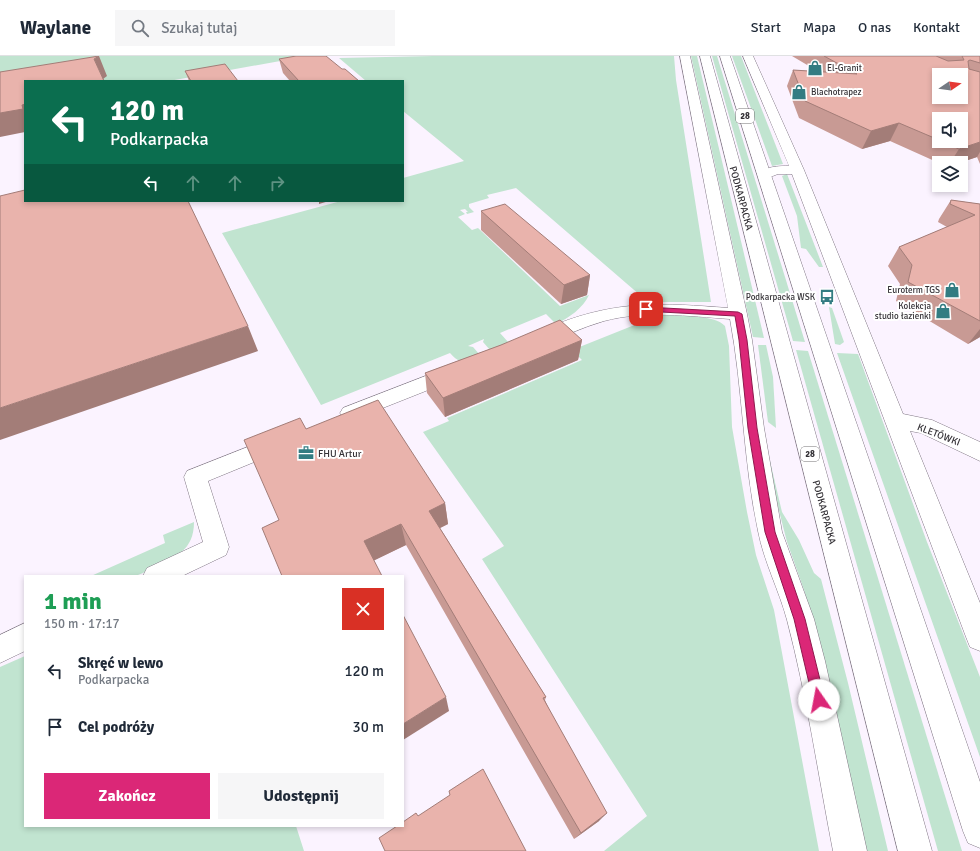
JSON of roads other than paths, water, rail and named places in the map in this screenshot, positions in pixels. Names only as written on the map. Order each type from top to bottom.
[{"type":"street","points":[[685,56],[743,340],[753,428],[770,532],[800,619],[811,661],[850,851]]},
{"type":"street","name":"PODKARPACKA","points":[[705,56],[915,851]]},
{"type":"street","name":"28","points":[[725,56],[980,831]]},
{"type":"street","points":[[748,56],[797,170],[980,637]]},
{"type":"street","points":[[765,176],[776,170],[797,170]]},
{"type":"street","points":[[521,346],[563,328],[610,314],[646,309],[738,314]]},
{"type":"street","points":[[331,421],[471,366]]},
{"type":"street","name":"KLETÓWKI","points":[[896,421],[924,426],[980,452]]},
{"type":"street","points":[[158,575],[217,547],[195,477],[295,436]]},
{"type":"street","points":[[0,649],[24,637]]},
{"type":"place","name":"El-Granit","points":[[815,68]]},
{"type":"place","name":"Blachotrapez","points":[[799,92]]},
{"type":"place","name":"Euroterm TGS","points":[[952,290]]},
{"type":"place","name":"Podkarpacka WSK","points":[[827,297]]},
{"type":"place","name":"Kolekcja studio łazienki","points":[[943,311]]},
{"type":"place","name":"FHU Artur","points":[[306,453]]}]
